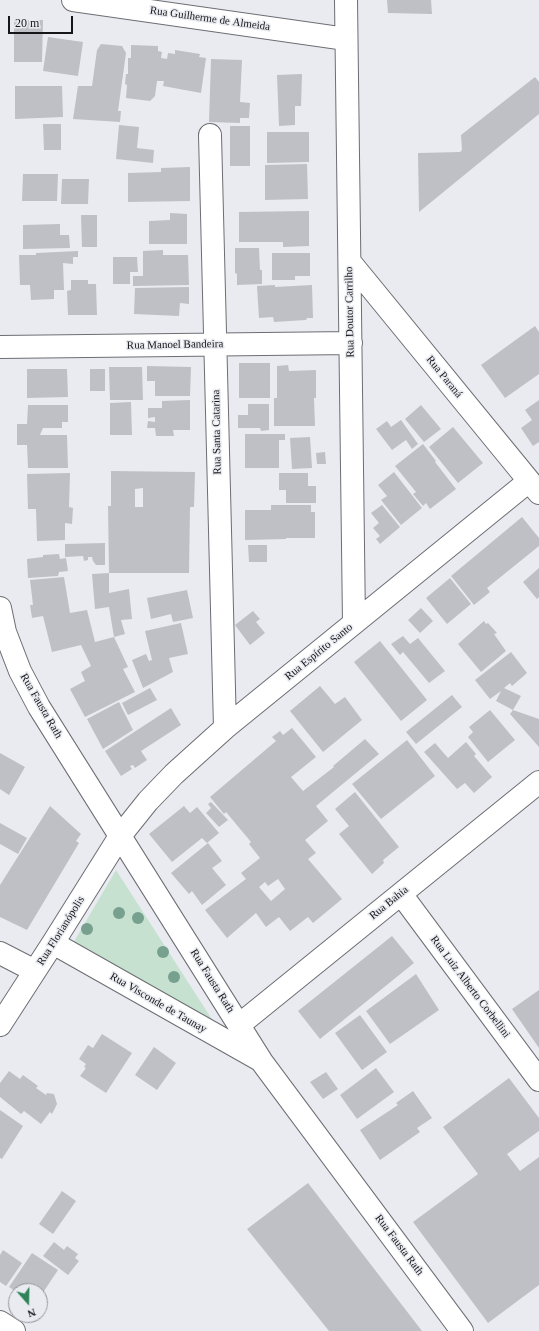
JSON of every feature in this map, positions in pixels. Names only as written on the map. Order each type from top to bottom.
[{"type":"street","name":"Rua Guilherme de Almeida","points":[[73,0],[346,39]]},
{"type":"street","name":"Rua Doutor Carrilho","points":[[346,0],[354,623]]},
{"type":"street","name":"Rua Santa Catarina","points":[[210,135],[225,728]]},
{"type":"street","name":"Rua Paraná","points":[[350,262],[534,487]]},
{"type":"street","name":"Rua Manoel Bandeira","points":[[0,347],[350,343]]},
{"type":"street","name":"Rua Espírito Santo","points":[[120,836],[148,801],[174,774],[225,728],[354,623],[534,487]]},
{"type":"street","name":"Rua Fausta Rath","points":[[0,608],[5,632],[20,670],[39,707],[262,1062],[462,1331]]},
{"type":"street","name":"Rua Bahia","points":[[239,1025],[539,782]]},
{"type":"street","name":"Rua Florianópolis","points":[[0,1025],[120,836]]},
{"type":"street","name":"Rua Luiz Alberto Corbellini","points":[[401,894],[539,1080]]},
{"type":"street","name":"Rua Visconde de Taunay","points":[[53,943],[262,1062]]},
{"type":"street","points":[[0,953],[35,971]]},
{"type":"street","points":[[0,1322],[14,1331]]},
{"type":"green space","points":[[116,870],[213,1021],[72,945]]},
{"type":"building","points":[[387,0],[431,0],[432,14],[388,13]]},
{"type":"building","points":[[14,20],[43,20],[42,62],[14,62]]},
{"type":"building","points":[[48,37],[83,42],[78,76],[43,71]]},
{"type":"building","points":[[101,44],[122,46],[126,53],[118,111],[121,111],[120,122],[73,119],[78,86],[92,86],[97,50]]},
{"type":"building","points":[[131,45],[158,46],[158,51],[162,52],[161,58],[167,59],[168,53],[175,54],[175,50],[200,54],[199,57],[206,58],[201,93],[163,86],[164,81],[157,81],[155,96],[150,101],[126,98],[127,85],[125,84],[126,74],[128,74],[128,58],[131,58]]},
{"type":"building","points":[[211,59],[242,60],[240,102],[250,103],[249,118],[240,118],[240,123],[209,122]]},
{"type":"building","points":[[302,74],[301,106],[295,106],[295,125],[279,126],[277,75]]},
{"type":"building","points":[[535,77],[539,82],[539,114],[419,212],[418,153],[460,152],[462,150],[461,135]]},
{"type":"building","points":[[15,86],[62,86],[63,117],[15,119]]},
{"type":"building","points":[[43,124],[61,124],[61,150],[44,150]]},
{"type":"building","points":[[119,125],[139,127],[137,148],[154,150],[153,163],[116,159]]},
{"type":"building","points":[[230,126],[250,126],[250,166],[230,166]]},
{"type":"building","points":[[267,132],[309,132],[309,162],[267,163]]},
{"type":"building","points":[[307,164],[308,199],[265,200],[265,165]]},
{"type":"building","points":[[190,167],[190,201],[128,202],[128,173],[161,172],[161,168]]},
{"type":"building","points":[[23,174],[58,174],[57,201],[22,201]]},
{"type":"building","points":[[62,179],[89,179],[88,204],[61,204]]},
{"type":"building","points":[[309,211],[309,246],[283,247],[283,242],[239,242],[239,212]]},
{"type":"building","points":[[170,213],[187,214],[187,244],[149,244],[149,221],[170,220]]},
{"type":"building","points":[[81,215],[97,215],[97,247],[82,247]]},
{"type":"building","points":[[60,224],[60,235],[69,235],[70,248],[23,249],[23,225]]},
{"type":"building","points":[[235,248],[259,248],[262,284],[237,285],[237,274],[235,273]]},
{"type":"building","points":[[163,250],[163,255],[188,255],[189,285],[133,286],[133,276],[143,276],[143,251]]},
{"type":"building","points":[[78,251],[78,257],[73,257],[73,264],[63,263],[64,290],[54,290],[54,299],[31,300],[30,285],[20,285],[19,255]]},
{"type":"building","points":[[272,253],[310,253],[310,276],[295,276],[295,280],[272,280]]},
{"type":"building","points":[[113,257],[137,257],[138,272],[130,272],[130,284],[113,284]]},
{"type":"building","points":[[71,280],[88,280],[88,284],[96,284],[97,315],[68,315],[67,291],[71,290]]},
{"type":"building","points":[[275,285],[275,287],[312,285],[313,318],[307,318],[306,320],[274,322],[273,317],[259,318],[257,286]]},
{"type":"building","points":[[189,287],[189,304],[180,303],[179,316],[134,314],[135,288]]},
{"type":"building","points":[[535,326],[539,332],[539,374],[505,398],[481,365]]},
{"type":"building","points":[[239,363],[270,363],[270,398],[239,398]]},
{"type":"building","points":[[288,365],[289,371],[316,370],[316,398],[314,398],[315,426],[274,426],[274,398],[277,398],[277,366]]},
{"type":"building","points":[[147,366],[191,367],[190,396],[155,396],[155,381],[147,381]]},
{"type":"building","points":[[109,367],[142,367],[143,400],[110,400]]},
{"type":"building","points":[[27,369],[67,369],[68,397],[27,398]]},
{"type":"building","points":[[90,369],[105,369],[105,391],[90,391]]},
{"type":"building","points":[[190,400],[190,430],[173,430],[174,436],[156,436],[155,428],[147,428],[148,421],[155,422],[155,417],[148,418],[148,408],[162,408],[162,401]]},
{"type":"building","points":[[539,400],[539,442],[533,446],[521,428],[532,420],[525,410]]},
{"type":"building","points":[[131,402],[132,435],[110,435],[110,403]]},
{"type":"building","points":[[248,404],[269,404],[269,430],[261,431],[260,428],[238,428],[238,415],[248,415]]},
{"type":"building","points":[[28,405],[68,405],[68,422],[62,422],[62,428],[43,428],[40,435],[67,435],[68,468],[28,468],[27,445],[17,445],[17,424],[27,424]]},
{"type":"building","points":[[421,405],[441,429],[424,442],[405,419]]},
{"type":"building","points":[[401,420],[418,444],[412,449],[406,440],[392,450],[376,429],[387,421],[391,427]]},
{"type":"building","points":[[453,427],[483,463],[458,483],[429,447]]},
{"type":"building","points":[[245,434],[285,434],[285,440],[279,440],[279,468],[245,468]]},
{"type":"building","points":[[310,437],[312,468],[292,469],[290,438]]},
{"type":"building","points":[[423,444],[456,489],[430,509],[426,503],[423,506],[413,494],[416,492],[395,466]]},
{"type":"building","points":[[325,452],[326,464],[317,464],[316,453]]},
{"type":"building","points":[[111,471],[195,472],[194,507],[190,507],[189,573],[109,573],[108,506],[111,506]],"holes":[[[143,488],[143,507],[135,507],[135,489]]]},
{"type":"building","points":[[394,472],[422,508],[401,525],[381,500],[387,496],[378,485]]},
{"type":"building","points":[[70,473],[69,507],[73,508],[72,524],[65,523],[65,540],[37,541],[36,509],[28,509],[27,474]]},
{"type":"building","points":[[279,473],[308,473],[308,486],[316,486],[316,503],[286,503],[286,490],[279,490]]},
{"type":"building","points":[[271,505],[311,505],[311,512],[315,512],[315,538],[245,540],[245,510],[271,510]]},
{"type":"building","points":[[382,505],[400,527],[380,544],[376,539],[380,536],[373,528],[379,523],[371,513]]},
{"type":"building","points":[[522,517],[539,538],[539,546],[487,588],[490,592],[474,605],[451,576]]},
{"type":"building","points":[[105,543],[105,565],[96,565],[92,557],[88,557],[88,560],[84,561],[83,556],[65,557],[65,544]]},
{"type":"building","points":[[248,545],[267,545],[267,562],[249,562]]},
{"type":"building","points":[[59,554],[60,559],[66,558],[68,571],[59,572],[58,576],[28,578],[27,559],[43,557],[43,555]]},
{"type":"building","points":[[539,568],[539,597],[537,599],[523,582]]},
{"type":"building","points":[[109,573],[109,593],[129,589],[132,619],[121,620],[125,634],[114,637],[109,607],[95,609],[92,574]]},
{"type":"building","points":[[64,577],[70,613],[87,610],[95,642],[114,637],[128,667],[123,669],[135,692],[85,717],[70,689],[85,681],[81,672],[91,666],[81,645],[52,652],[43,616],[32,618],[30,605],[33,605],[30,580]]},
{"type":"building","points":[[450,578],[471,604],[447,624],[426,598]]},
{"type":"building","points":[[187,590],[193,618],[173,622],[171,614],[151,619],[147,598]]},
{"type":"building","points":[[421,608],[433,621],[420,633],[408,620]]},
{"type":"building","points":[[253,611],[260,619],[256,622],[265,633],[250,645],[235,625]]},
{"type":"building","points":[[484,621],[486,624],[488,623],[497,633],[494,634],[506,651],[481,672],[458,644]]},
{"type":"building","points":[[181,623],[188,654],[169,658],[173,672],[143,688],[132,660],[146,654],[149,661],[152,660],[145,631]]},
{"type":"building","points":[[403,636],[410,644],[418,638],[445,671],[429,683],[403,652],[400,655],[391,644]]},
{"type":"building","points":[[380,641],[427,700],[401,721],[354,662]]},
{"type":"building","points":[[511,652],[527,673],[512,686],[510,683],[504,688],[521,696],[513,710],[496,701],[501,691],[490,699],[475,680]]},
{"type":"building","points":[[320,686],[335,704],[345,697],[362,720],[323,752],[290,711]]},
{"type":"building","points":[[150,688],[157,700],[128,715],[122,703]]},
{"type":"building","points":[[452,695],[462,707],[416,744],[406,732]]},
{"type":"building","points":[[119,702],[133,730],[103,749],[87,719]]},
{"type":"building","points":[[171,708],[181,725],[141,751],[147,760],[135,768],[133,765],[130,766],[132,769],[121,776],[105,751]]},
{"type":"building","points":[[490,710],[515,740],[488,762],[468,737],[473,732],[469,727]]},
{"type":"building","points":[[513,710],[539,719],[539,747],[510,714]]},
{"type":"building","points":[[292,728],[316,757],[291,777],[303,791],[334,767],[333,766],[365,739],[379,754],[316,806],[328,821],[305,840],[316,853],[308,859],[342,899],[313,923],[308,917],[290,931],[279,917],[266,927],[256,913],[227,938],[205,910],[246,879],[241,873],[260,858],[249,844],[251,842],[226,812],[224,814],[210,797],[276,741],[272,737],[280,731],[283,735]],"holes":[[[278,879],[285,889],[271,901],[259,887],[265,882],[268,886]]]},
{"type":"building","points":[[407,740],[435,776],[381,819],[352,784]]},
{"type":"building","points":[[466,742],[476,754],[474,756],[492,777],[474,793],[465,783],[457,789],[424,752],[435,743],[448,758]]},
{"type":"building","points":[[0,753],[25,767],[9,795],[0,789]]},
{"type":"building","points":[[355,792],[399,847],[383,860],[384,863],[372,874],[339,834],[349,826],[335,809]]},
{"type":"building","points":[[211,802],[228,820],[219,827],[206,813],[211,808],[208,804]]},
{"type":"building","points":[[50,806],[81,834],[76,841],[79,843],[27,930],[0,917],[0,885]]},
{"type":"building","points":[[184,806],[190,813],[197,807],[219,833],[207,843],[202,838],[172,862],[149,834]]},
{"type":"building","points":[[0,823],[27,838],[18,854],[0,844]]},
{"type":"building","points":[[208,843],[222,861],[212,868],[226,885],[202,905],[192,891],[189,894],[171,873]]},
{"type":"building","points":[[392,936],[414,963],[320,1039],[298,1011]]},
{"type":"building","points":[[416,974],[439,1010],[390,1044],[366,1011]]},
{"type":"building","points":[[539,990],[539,1048],[512,1009]]},
{"type":"building","points":[[360,1015],[387,1052],[362,1070],[335,1033]]},
{"type":"building","points":[[102,1034],[132,1053],[106,1093],[80,1076],[86,1068],[84,1067],[86,1064],[79,1059],[88,1045],[93,1048]]},
{"type":"building","points":[[154,1047],[176,1063],[157,1090],[135,1075]]},
{"type":"building","points":[[376,1068],[394,1092],[357,1119],[340,1095]]},
{"type":"building","points":[[9,1071],[20,1079],[23,1075],[38,1086],[36,1088],[46,1095],[47,1093],[54,1094],[57,1104],[52,1114],[50,1112],[41,1124],[24,1111],[21,1114],[0,1097],[0,1083]]},
{"type":"building","points":[[326,1072],[338,1089],[323,1099],[310,1082]]},
{"type":"building","points":[[509,1078],[539,1118],[539,1131],[507,1154],[520,1171],[539,1157],[539,1285],[488,1323],[413,1222],[478,1174],[443,1127]]},
{"type":"building","points":[[413,1091],[432,1118],[417,1128],[420,1132],[380,1160],[360,1130],[398,1105],[396,1103]]},
{"type":"building","points":[[0,1110],[23,1126],[2,1159],[0,1158]]},
{"type":"building","points":[[308,1183],[422,1331],[329,1331],[247,1229]]},
{"type":"building","points":[[62,1191],[76,1201],[53,1234],[39,1224]]},
{"type":"building","points":[[54,1242],[64,1250],[67,1246],[78,1254],[75,1258],[79,1261],[68,1275],[43,1256]]},
{"type":"building","points":[[3,1250],[22,1263],[6,1286],[0,1282],[0,1255]]},
{"type":"building","points":[[32,1253],[58,1270],[48,1285],[48,1283],[12,1283]]}]
